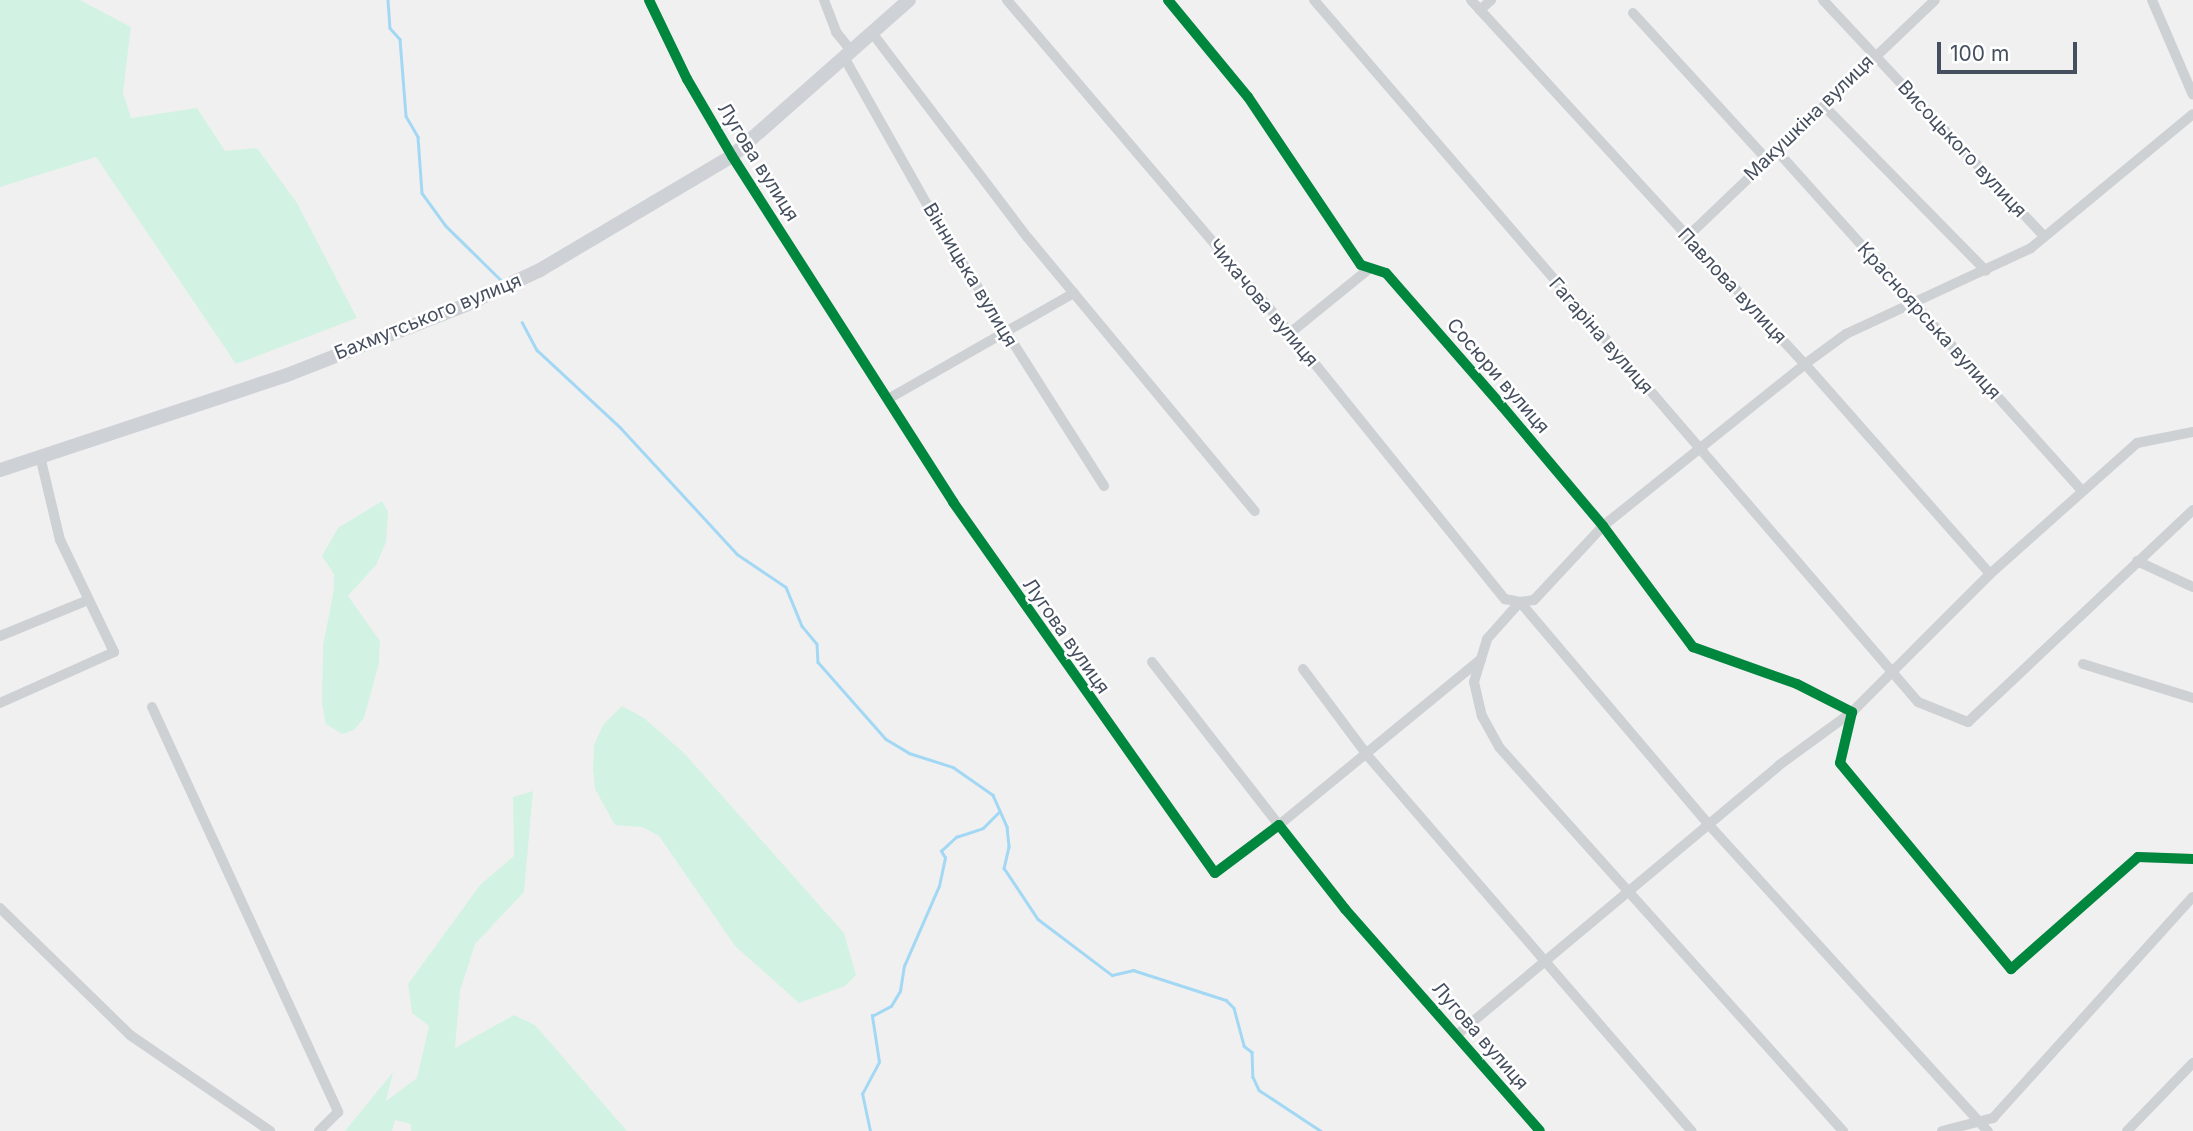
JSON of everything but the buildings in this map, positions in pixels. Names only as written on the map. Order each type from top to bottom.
[{"type":"main road","name":"Бахмутського вулиця","points":[[0,470],[288,375],[468,304],[540,270],[732,156],[909,0]]},
{"type":"street","name":"Лугова вулиця","points":[[649,0],[687,79],[732,156],[888,399],[1012,589],[1215,873],[1279,825],[1345,909],[1458,1034],[1540,1131]]},
{"type":"street","name":"Вінницька вулиця","points":[[824,0],[836,32],[939,226],[1104,486]]},
{"type":"street","name":"Чихачова вулиця","points":[[1007,0],[1290,333],[1505,599],[1520,603],[1710,826],[1987,1131]]},
{"type":"street","name":"Сосюри вулиця","points":[[1168,0],[1248,97],[1362,265],[1386,273],[1603,526],[1693,647],[1797,684],[1852,712]]},
{"type":"street","name":"Гагаріна вулиця","points":[[1314,0],[1918,702],[1968,722],[2137,561]]},
{"type":"street","name":"Павлова вулиця","points":[[1471,0],[1686,238],[1805,364],[1990,573]]},
{"type":"street","points":[[1480,9],[1491,0]]},
{"type":"street","name":"Висоцького вулиця","points":[[1823,0],[2044,236]]},
{"type":"street","name":"Макушкіна вулиця","points":[[1686,238],[1778,152],[1874,55],[1935,0]]},
{"type":"street","points":[[2152,0],[2193,95]]},
{"type":"street","points":[[1633,13],[1768,160]]},
{"type":"street","points":[[873,34],[1074,293],[1255,512]]},
{"type":"street","points":[[1824,106],[1986,271]]},
{"type":"street","points":[[1843,1131],[1499,747],[1482,716],[1474,682],[1487,639],[1520,603],[1534,600],[1603,526],[1805,364],[1846,334],[1911,302],[1986,271],[2044,236],[2193,114]]},
{"type":"street","name":"Красноярська вулиця","points":[[1778,152],[2081,490]]},
{"type":"street","points":[[1290,333],[1370,268]]},
{"type":"street","points":[[888,399],[1074,293]]},
{"type":"street","points":[[1458,1034],[1630,894],[1778,766],[1852,712],[1990,573],[2137,443],[2193,432]]},
{"type":"street","points":[[0,703],[114,652],[60,540],[40,456]]},
{"type":"street","points":[[2193,510],[2137,561],[2193,587]]},
{"type":"street","points":[[0,636],[88,600]]},
{"type":"street","points":[[1152,662],[1279,825],[1481,659]]},
{"type":"street","points":[[2083,664],[2193,698]]},
{"type":"street","points":[[1303,669],[1367,755],[1539,956],[1549,961],[1692,1131]]},
{"type":"street","points":[[152,707],[338,1112],[319,1131]]},
{"type":"street","points":[[1852,712],[1840,763],[2011,969],[2138,857],[2193,859]]},
{"type":"street","points":[[1942,1131],[1977,1119],[1993,1118],[2193,897]]},
{"type":"street","points":[[0,908],[130,1035],[270,1131]]},
{"type":"street","points":[[2127,1131],[2193,1063]]},
{"type":"green space","points":[[0,0],[80,0],[131,27],[123,92],[131,118],[197,108],[225,151],[257,148],[297,203],[357,318],[236,364],[96,157],[0,187]]},
{"type":"green space","points":[[382,501],[388,512],[386,542],[376,565],[348,596],[380,641],[379,663],[364,718],[354,730],[342,734],[326,724],[322,704],[323,646],[334,589],[334,574],[322,556],[338,528]]},
{"type":"green space","points":[[622,706],[644,718],[683,752],[844,933],[856,975],[845,986],[799,1003],[735,946],[659,836],[642,827],[615,825],[595,789],[594,745],[603,725]]},
{"type":"green space","points":[[533,791],[524,892],[475,944],[460,991],[455,1048],[514,1015],[535,1025],[627,1131],[411,1131],[411,1124],[395,1120],[392,1131],[345,1131],[393,1072],[386,1101],[417,1078],[429,1026],[412,1013],[408,984],[480,885],[514,856],[513,797]]},
{"type":"waterway","points":[[388,0],[390,28],[400,39],[406,116],[418,137],[422,193],[445,225],[501,280]]},
{"type":"waterway","points":[[522,322],[537,350],[620,427],[737,554],[786,587],[802,626],[817,644],[818,662],[886,739],[909,753],[953,767],[993,795],[1007,827],[1009,847],[1004,868],[1038,919],[1112,975],[1133,970],[1226,1000],[1234,1008],[1244,1046],[1252,1052],[1253,1077],[1259,1090],[1321,1131]]},
{"type":"waterway","points":[[870,1131],[862,1094],[879,1062],[872,1016],[891,1006],[900,991],[904,966],[939,886],[945,858],[941,851],[956,837],[983,828],[999,812]]},
{"type":"cycle path","points":[[649,0],[687,79],[732,156],[953,502],[1215,873],[1279,825],[1345,909],[1540,1131]]},
{"type":"cycle path","points":[[1168,0],[1248,97],[1361,265],[1386,273],[1502,406],[1603,526],[1693,647],[1797,684],[1852,712],[1840,763],[2011,969],[2138,857],[2193,859]]}]
